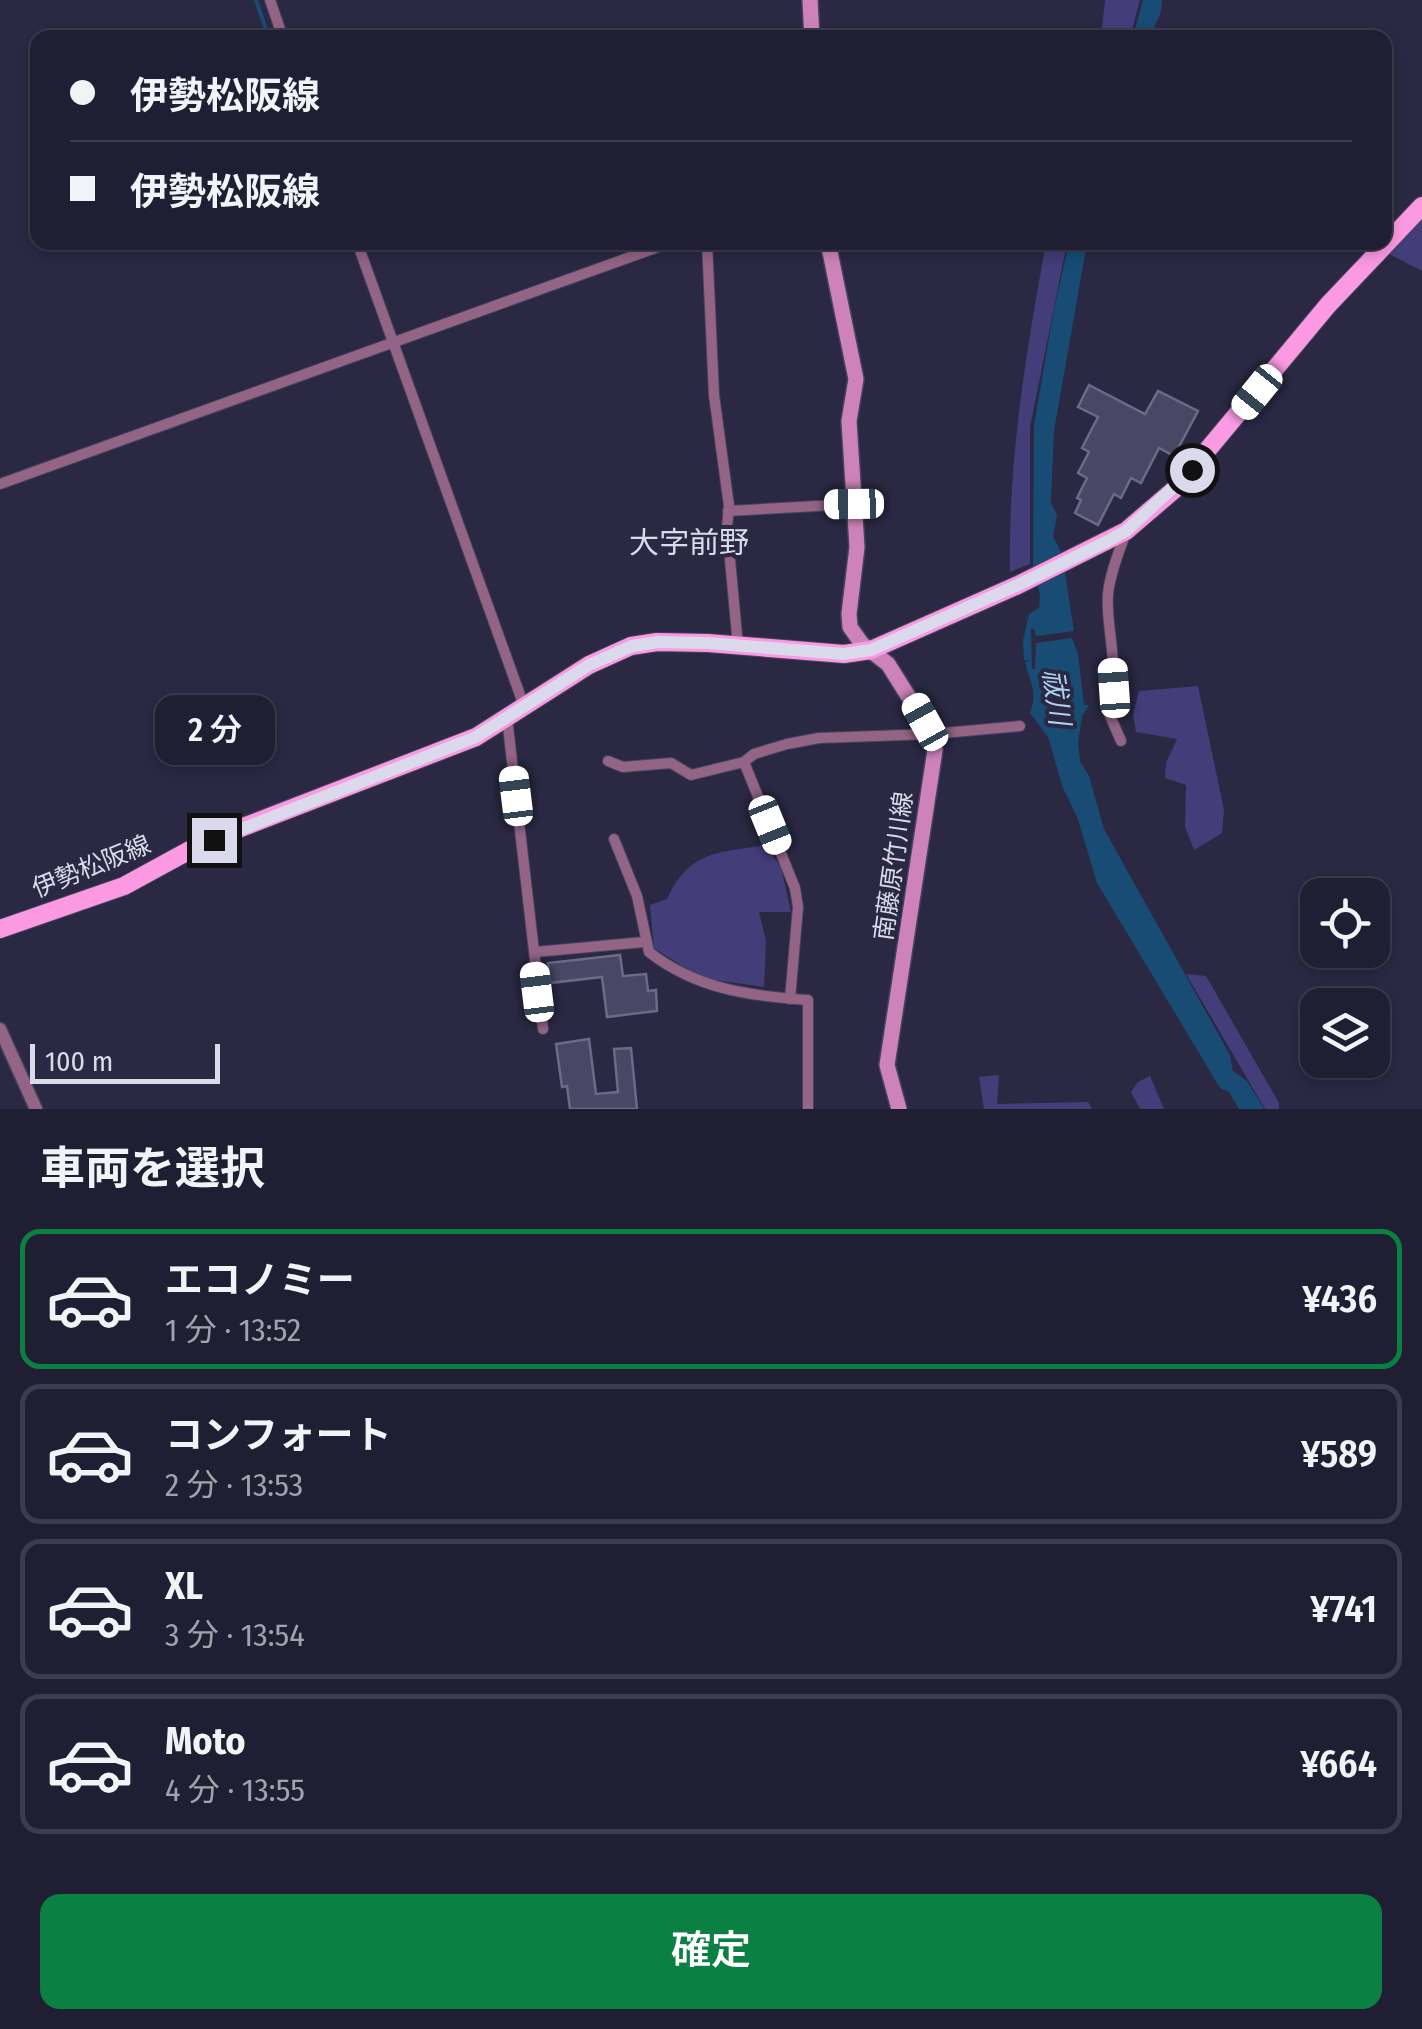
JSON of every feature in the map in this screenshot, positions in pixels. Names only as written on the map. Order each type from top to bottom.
[{"type":"main road","points":[[810,0],[812,30]]},
{"type":"main road","name":"伊勢松阪線","points":[[1392,237],[1422,206]]},
{"type":"main road","points":[[830,250],[856,378],[848,421],[857,547],[850,627],[888,664],[932,734]]},
{"type":"main road","name":"伊勢松阪線","points":[[0,929],[124,886],[190,850],[446,750],[507,718],[589,665],[632,646],[671,642],[844,654],[871,650],[1073,559],[1126,531],[1174,489],[1328,304],[1380,250]]},
{"type":"main road","name":"南藤原竹川線","points":[[899,1109],[887,1066],[935,750],[932,734]]},
{"type":"street","points":[[270,0],[280,30]]},
{"type":"street","points":[[359,250],[524,706]]},
{"type":"street","points":[[0,484],[648,250]]},
{"type":"street","points":[[707,250],[714,395],[738,646]]},
{"type":"street","points":[[728,510],[854,504]]},
{"type":"street","points":[[1121,741],[1104,704],[1114,688],[1110,577],[1126,531]]},
{"type":"street","points":[[507,718],[544,1029]]},
{"type":"street","points":[[608,761],[622,768],[671,764],[691,774],[744,762],[754,754],[786,744],[820,738],[1020,726]]},
{"type":"street","points":[[744,762],[795,888],[798,906],[790,999]]},
{"type":"street","points":[[614,839],[638,896],[649,952],[670,969],[699,983],[808,1000],[808,1109]]},
{"type":"street","points":[[535,952],[644,942]]},
{"type":"street","points":[[0,1029],[36,1109]]},
{"type":"shaded area","points":[[1105,0],[1140,0],[1132,30],[1102,30]]},
{"type":"shaded area","points":[[1422,215],[1422,271],[1387,253]]},
{"type":"shaded area","points":[[1045,250],[1066,250],[1030,427],[1030,564],[1010,572],[1015,447]]},
{"type":"shaded area","points":[[1198,686],[1224,810],[1222,833],[1194,850],[1185,827],[1186,785],[1165,778],[1166,763],[1177,739],[1136,732],[1133,715],[1139,691]]},
{"type":"shaded area","points":[[765,845],[781,867],[791,912],[759,912],[766,941],[764,987],[701,978],[654,948],[650,905],[667,899],[685,871],[707,857]]},
{"type":"shaded area","points":[[1186,974],[1206,976],[1279,1109],[1265,1109]]},
{"type":"shaded area","points":[[999,1075],[997,1104],[1088,1102],[1092,1109],[984,1109],[979,1077]]},
{"type":"shaded area","points":[[1150,1076],[1164,1109],[1140,1109],[1131,1092],[1138,1082]]},
{"type":"water","points":[[1143,0],[1162,0],[1153,30],[1135,30]]},
{"type":"water","name":"祓川","points":[[1067,250],[1086,250],[1054,431],[1051,503],[1057,515],[1053,536],[1062,554],[1074,631],[1036,636],[1031,629],[1032,669],[1036,643],[1072,638],[1078,654],[1084,705],[1089,705],[1082,716],[1080,761],[1089,776],[1104,829],[1230,1055],[1233,1071],[1247,1081],[1264,1109],[1239,1109],[1229,1092],[1220,1088],[1097,883],[1048,737],[1030,713],[1033,693],[1025,662],[1031,661],[1024,660],[1023,640],[1029,614],[1039,608],[1040,594],[1033,569],[1034,425]]},
{"type":"building","points":[[1089,385],[1145,414],[1158,391],[1198,411],[1174,456],[1159,448],[1141,483],[1131,478],[1121,498],[1114,494],[1098,525],[1075,513],[1087,478],[1078,473],[1089,452],[1082,448],[1098,417],[1078,407]]},
{"type":"building","points":[[620,955],[623,976],[646,974],[648,991],[656,990],[657,1011],[607,1017],[602,977],[550,983],[548,963]]},
{"type":"building","points":[[589,1039],[596,1094],[618,1092],[614,1049],[631,1048],[637,1109],[570,1109],[567,1086],[562,1087],[556,1044]]},
{"type":"waterway","points":[[256,0],[266,30]]},
{"type":"district","name":"大字前野","points":[[689,543]]},
{"type":"route","points":[[214,840],[476,737],[589,665],[632,646],[671,642],[844,654],[871,650],[1018,585],[1126,531],[1192,470]]}]
